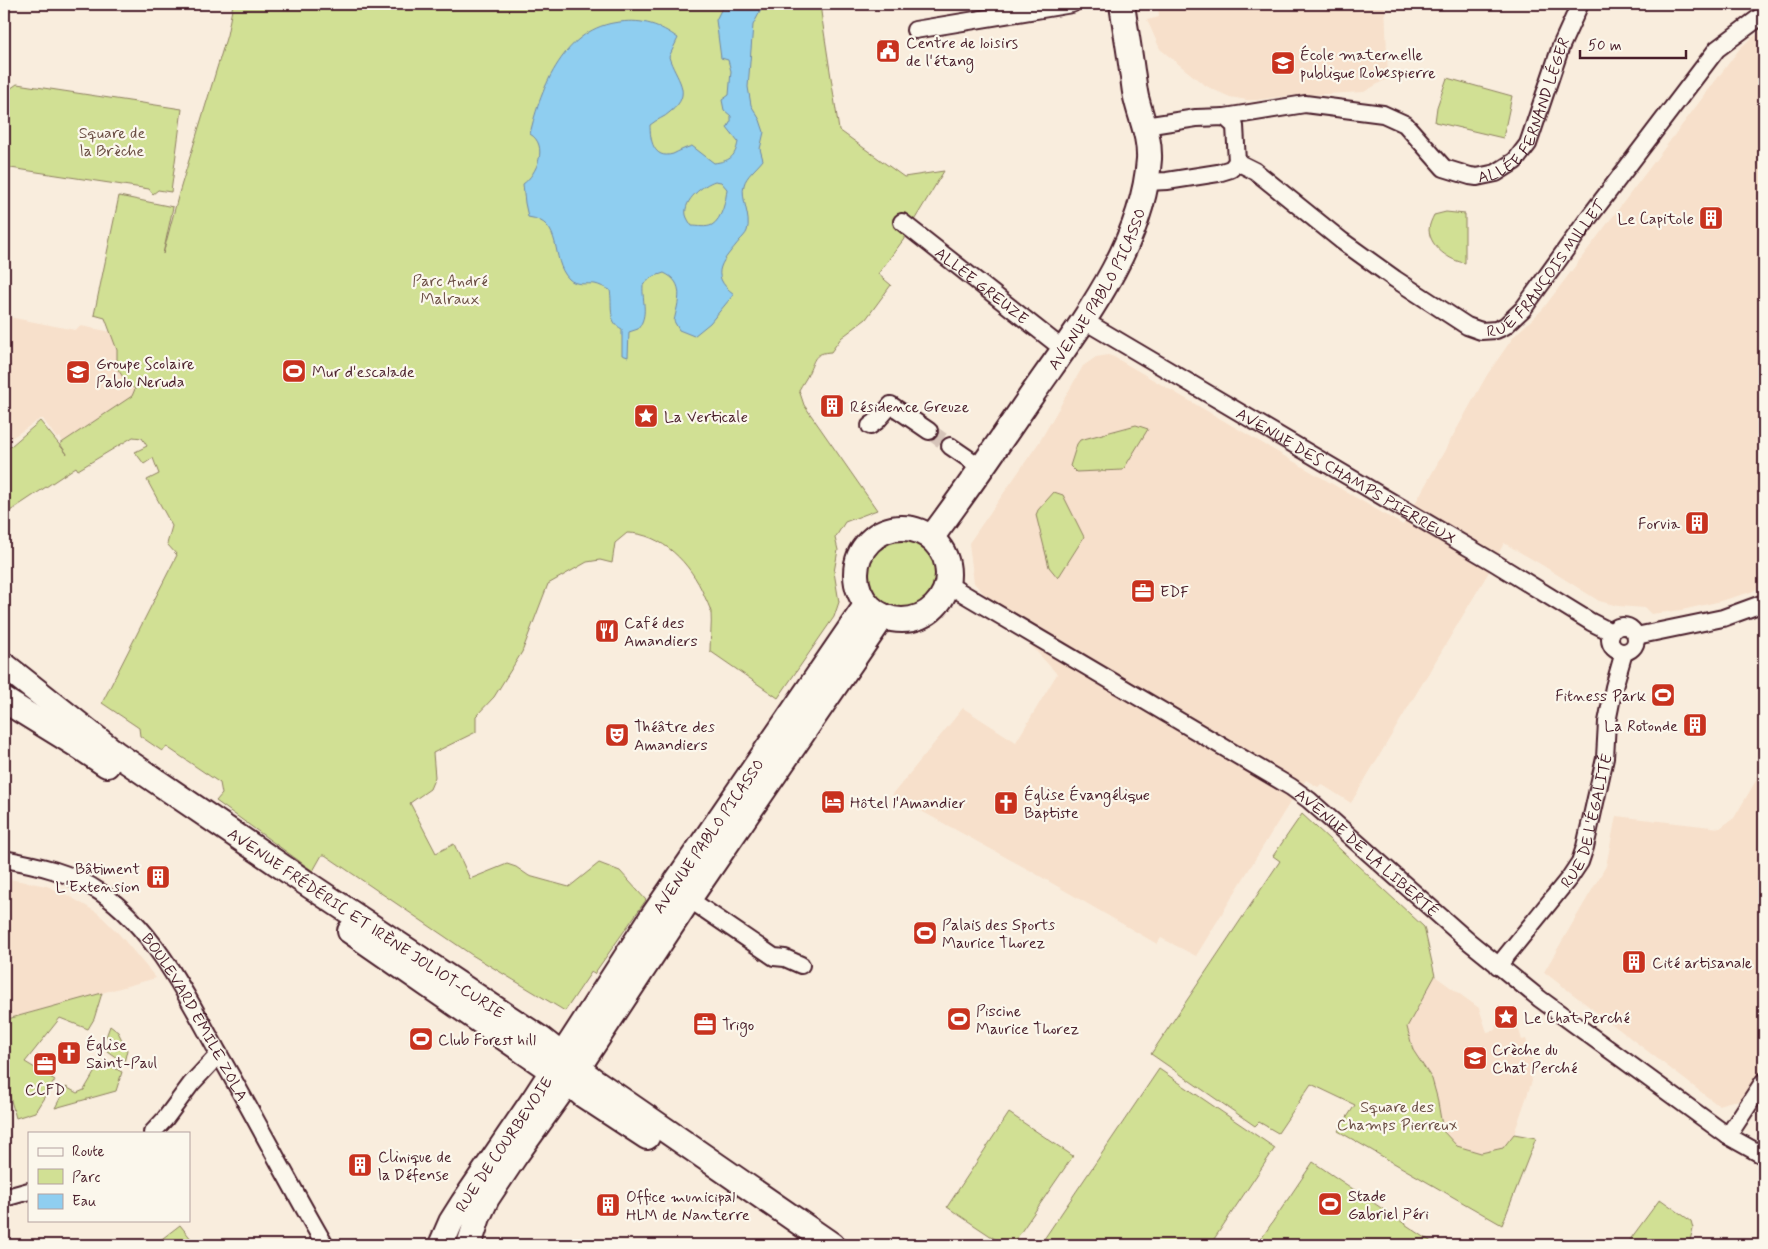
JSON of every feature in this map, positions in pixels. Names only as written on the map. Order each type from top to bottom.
[{"type":"street","points":[[915,30],[1072,4]]},
{"type":"street","name":"AVENUE PABLO PICASSO","points":[[931,538],[982,468],[1083,320],[1113,272],[1129,241],[1141,208],[1147,182],[1148,137],[1137,101],[1122,4]]},
{"type":"street","name":"ALLÉE FERNAND LÉGER","points":[[1145,126],[1196,118],[1225,117],[1298,104],[1383,114],[1404,124],[1444,168],[1477,177],[1496,173],[1515,161],[1528,144],[1561,46],[1580,4]]},
{"type":"street","name":"RUE FRANÇOIS MILLET","points":[[1237,162],[1255,170],[1370,262],[1435,305],[1476,330],[1481,332],[1496,330],[1505,326],[1523,309],[1590,216],[1717,49],[1764,14]]},
{"type":"street","points":[[1147,182],[1231,170],[1237,162],[1235,126],[1225,117]]},
{"type":"street","name":"ALLÉE GREUZE","points":[[902,222],[1063,349]]},
{"type":"street","name":"AVENUE DES CHAMPS PIERREUX","points":[[1083,320],[1495,563],[1591,622],[1611,632]]},
{"type":"street","points":[[870,426],[891,405],[929,431]]},
{"type":"street","points":[[950,446],[982,468]]},
{"type":"street","points":[[896,528],[915,530],[931,538],[940,548],[946,559],[947,584],[940,601],[926,614],[909,620],[896,620],[875,610],[860,594],[856,582],[856,569],[859,557],[865,546],[879,534],[896,528]]},
{"type":"street","name":"AVENUE DE LA LIBERTÉ","points":[[947,584],[1291,787],[1309,800],[1467,940],[1562,1016],[1728,1136],[1764,1156]]},
{"type":"street","points":[[1636,636],[1723,618],[1764,604]]},
{"type":"street","name":"AVENUE PABLO PICASSO","points":[[565,1069],[689,900],[875,610]]},
{"type":"street","name":"AVENUE PABLO PICASSO","points":[[565,1069],[650,920],[875,610]]},
{"type":"street","points":[[1618,626],[1632,630],[1636,636],[1634,645],[1630,650],[1624,652],[1616,650],[1611,645],[1611,632],[1618,626]]},
{"type":"street","name":"RUE DE L'ÉGALITÉ","points":[[1498,966],[1580,862],[1585,848],[1605,758],[1607,722],[1624,652]]},
{"type":"street","name":"AVENUE FRÉDÉRIC ET IRÈNE JOLIOT-CURIE","points":[[4,665],[115,753],[541,1039],[584,1095],[811,1245]]},
{"type":"street","name":"AVENUE FRÉDÉRIC ET IRÈNE JOLIOT-CURIE","points":[[4,700],[77,745],[565,1069],[781,1209],[832,1245]]},
{"type":"street","name":"BOULEVARD ÉMILE ZOLA","points":[[4,858],[46,867],[86,883],[118,906],[143,932],[161,956],[199,1016],[325,1245]]},
{"type":"street","points":[[689,900],[774,957],[785,958],[802,965]]},
{"type":"street","points":[[153,1132],[191,1084],[219,1054]]},
{"type":"street","name":"RUE DE COURBEVOIE","points":[[440,1245],[463,1203],[565,1069]]},
{"type":"street","name":"RUE DE COURBEVOIE","points":[[468,1245],[474,1225],[487,1198],[565,1069]]},
{"type":"street","points":[[1728,1136],[1764,1081]]},
{"type":"street","points":[[4,1198],[28,1191]]},
{"type":"shaded area","name":"École maternelle publique Robespierre","points":[[1158,4],[1385,4],[1388,78],[1364,92],[1287,96],[1257,100],[1230,97],[1203,84],[1160,49],[1147,20],[1159,17]]},
{"type":"shaded area","points":[[1764,28],[1764,585],[1751,592],[1717,602],[1682,610],[1651,614],[1645,608],[1618,606],[1599,601],[1504,543],[1487,575],[1351,803],[1321,784],[1318,787],[1306,780],[1289,804],[1196,956],[1161,938],[1157,944],[1031,871],[892,795],[963,708],[1016,742],[1057,674],[974,583],[969,543],[1040,441],[1083,366],[1096,357],[1108,355],[1114,357],[1403,525],[1487,375],[1514,336],[1542,310],[1741,47]]},
{"type":"shaded area","name":"Groupe Scolaire Pablo Neruda","points":[[4,316],[75,330],[81,326],[143,338],[157,393],[64,444],[60,437],[57,439],[43,419],[40,419],[4,443]]},
{"type":"shaded area","points":[[1764,767],[1764,1100],[1733,1101],[1718,1105],[1544,972],[1606,866],[1616,816],[1720,828],[1734,818]]},
{"type":"shaded area","points":[[4,878],[47,886],[98,913],[119,934],[156,978],[4,1020]]},
{"type":"shaded area","name":"Crèche du Chat Perché","points":[[1435,976],[1479,1008],[1487,1032],[1496,1030],[1495,1026],[1504,1023],[1504,1017],[1508,1016],[1509,1022],[1516,1020],[1522,1040],[1526,1039],[1534,1066],[1529,1067],[1532,1081],[1514,1134],[1503,1148],[1481,1153],[1457,1146],[1443,1131],[1432,1079],[1413,1050],[1407,1027]]},
{"type":"green space","name":"Parc André Malraux","points":[[233,4],[823,4],[821,12],[839,130],[904,177],[944,171],[904,239],[878,274],[891,285],[866,319],[841,338],[831,352],[818,355],[799,390],[804,405],[877,510],[845,522],[835,538],[838,550],[834,572],[839,602],[834,617],[778,698],[710,651],[711,612],[698,583],[674,552],[652,538],[640,534],[627,533],[615,543],[612,563],[600,560],[587,562],[548,584],[522,652],[494,697],[476,716],[476,732],[433,753],[435,777],[430,789],[410,803],[436,853],[454,844],[470,879],[507,864],[516,867],[529,876],[569,887],[599,863],[620,871],[646,900],[594,974],[592,971],[565,1011],[472,955],[325,855],[322,855],[313,871],[216,801],[222,794],[220,783],[167,747],[162,751],[140,736],[139,728],[102,703],[177,555],[167,544],[172,526],[147,480],[159,474],[153,458],[144,464],[135,452],[147,446],[142,438],[133,437],[78,470],[76,467],[4,515],[4,452],[40,421],[67,454],[60,444],[132,396],[135,389],[127,383],[117,368],[117,350],[105,318],[94,315],[119,196],[173,207],[163,254],[179,193],[227,35]]},
{"type":"green space","points":[[1447,78],[1512,96],[1503,138],[1435,122],[1437,107]]},
{"type":"green space","name":"Square de la Brèche","points":[[17,84],[182,109],[171,192],[158,190],[153,194],[149,189],[4,167],[4,93]]},
{"type":"green space","points":[[1446,212],[1465,214],[1465,263],[1447,256],[1437,247],[1430,236],[1429,228],[1434,215]]},
{"type":"green space","points":[[1136,425],[1148,429],[1123,470],[1076,472],[1070,466],[1080,440]]},
{"type":"green space","points":[[1054,492],[1063,495],[1084,537],[1058,578],[1049,567],[1036,515],[1038,510]]},
{"type":"green space","points":[[903,535],[918,538],[931,546],[939,559],[942,574],[939,589],[931,602],[918,610],[903,613],[888,610],[875,602],[867,589],[864,574],[867,559],[875,546],[888,538]]},
{"type":"green space","name":"Square des Champs Pierreux","points":[[1302,814],[1424,927],[1435,976],[1407,1027],[1413,1050],[1432,1079],[1443,1131],[1457,1146],[1481,1153],[1503,1148],[1514,1134],[1536,1138],[1502,1225],[1338,1131],[1355,1105],[1311,1084],[1278,1133],[1259,1122],[1255,1126],[1151,1054],[1280,861],[1273,856]]},
{"type":"green space","points":[[102,993],[94,1019],[88,1029],[60,1018],[25,1062],[55,1080],[35,1112],[16,1118],[4,1076],[4,1020]]},
{"type":"green space","points":[[110,1026],[118,1032],[127,1050],[124,1063],[107,1051],[113,1040],[106,1037]]},
{"type":"green space","points":[[101,1061],[122,1072],[116,1091],[55,1108],[66,1087],[77,1093],[84,1090]]},
{"type":"green space","points":[[1159,1069],[1275,1148],[1210,1245],[1040,1245]]},
{"type":"green space","points":[[1009,1113],[1073,1156],[1012,1245],[1004,1245],[947,1207]]},
{"type":"green space","name":"Stade Gabriel Péri","points":[[1313,1162],[1436,1245],[1257,1245]]},
{"type":"green space","points":[[1660,1199],[1691,1221],[1693,1228],[1689,1245],[1626,1245]]},
{"type":"green space","points":[[180,1225],[196,1245],[154,1245]]},
{"type":"water","points":[[724,4],[764,4],[753,25],[748,87],[751,105],[760,120],[764,132],[760,149],[763,160],[749,175],[744,185],[743,196],[748,220],[747,231],[724,261],[720,273],[721,280],[734,294],[710,323],[694,336],[679,330],[674,321],[679,294],[675,282],[664,273],[652,277],[643,285],[643,318],[638,329],[629,332],[628,357],[622,355],[622,329],[617,326],[612,318],[610,290],[595,284],[575,283],[569,279],[559,262],[555,242],[547,226],[540,220],[528,217],[523,184],[533,174],[540,152],[536,139],[530,134],[541,97],[549,79],[558,62],[570,47],[584,35],[601,26],[628,21],[644,22],[658,26],[678,38],[669,57],[681,85],[681,98],[668,114],[650,125],[654,147],[661,154],[666,155],[692,146],[714,163],[727,160],[735,152],[738,142],[727,128],[731,121],[731,116],[724,110],[722,100],[729,95],[731,71],[728,60],[721,58],[716,20]],"holes":[[[715,181],[721,182],[727,189],[721,214],[710,226],[692,226],[686,215],[686,209],[691,199],[710,183]]]},
{"type":"tunnel","points":[[929,431],[950,446]]},
{"type":"place","name":"Centre de loisirs de l'étang","points":[[888,51]]},
{"type":"place","name":"École maternelle publique Robespierre","points":[[1283,63]]},
{"type":"place","name":"Le Capitole","points":[[1711,218]]},
{"type":"place","name":"Mur d'escalade","points":[[294,371]]},
{"type":"place","name":"Groupe Scolaire Pablo Neruda","points":[[78,372]]},
{"type":"place","name":"Résidence Greuze","points":[[832,406]]},
{"type":"place","name":"La Verticale","points":[[646,416]]},
{"type":"place","name":"Forvia","points":[[1697,523]]},
{"type":"place","name":"EDF","points":[[1143,591]]},
{"type":"place","name":"Café des Amandiers","points":[[607,631]]},
{"type":"place","name":"Fitness Park","points":[[1663,695]]},
{"type":"place","name":"La Rotonde","points":[[1695,725]]},
{"type":"place","name":"Théâtre des Amandiers","points":[[617,735]]},
{"type":"place","name":"Hôtel l'Amandier","points":[[833,802]]},
{"type":"place","name":"Église Évangélique Baptiste","points":[[1006,803]]},
{"type":"place","name":"Bâtiment L'Extension","points":[[158,877]]},
{"type":"place","name":"Palais des Sports Maurice Thorez","points":[[925,933]]},
{"type":"place","name":"Cité artisanale","points":[[1634,962]]},
{"type":"place","name":"Le Chat Perché","points":[[1506,1017]]},
{"type":"place","name":"Piscine Maurice Thorez","points":[[959,1019]]},
{"type":"place","name":"Trigo","points":[[705,1024]]},
{"type":"place","name":"Club Forest hill","points":[[421,1039]]},
{"type":"place","name":"Église Saint-Paul","points":[[69,1053]]},
{"type":"place","name":"Crèche du Chat Perché","points":[[1475,1058]]},
{"type":"place","name":"CCFD","points":[[45,1064]]},
{"type":"place","name":"Clinique de la Défense","points":[[360,1165]]},
{"type":"place","name":"Stade Gabriel Péri","points":[[1330,1204]]},
{"type":"place","name":"Office municipal HLM de Nanterre","points":[[608,1205]]}]
